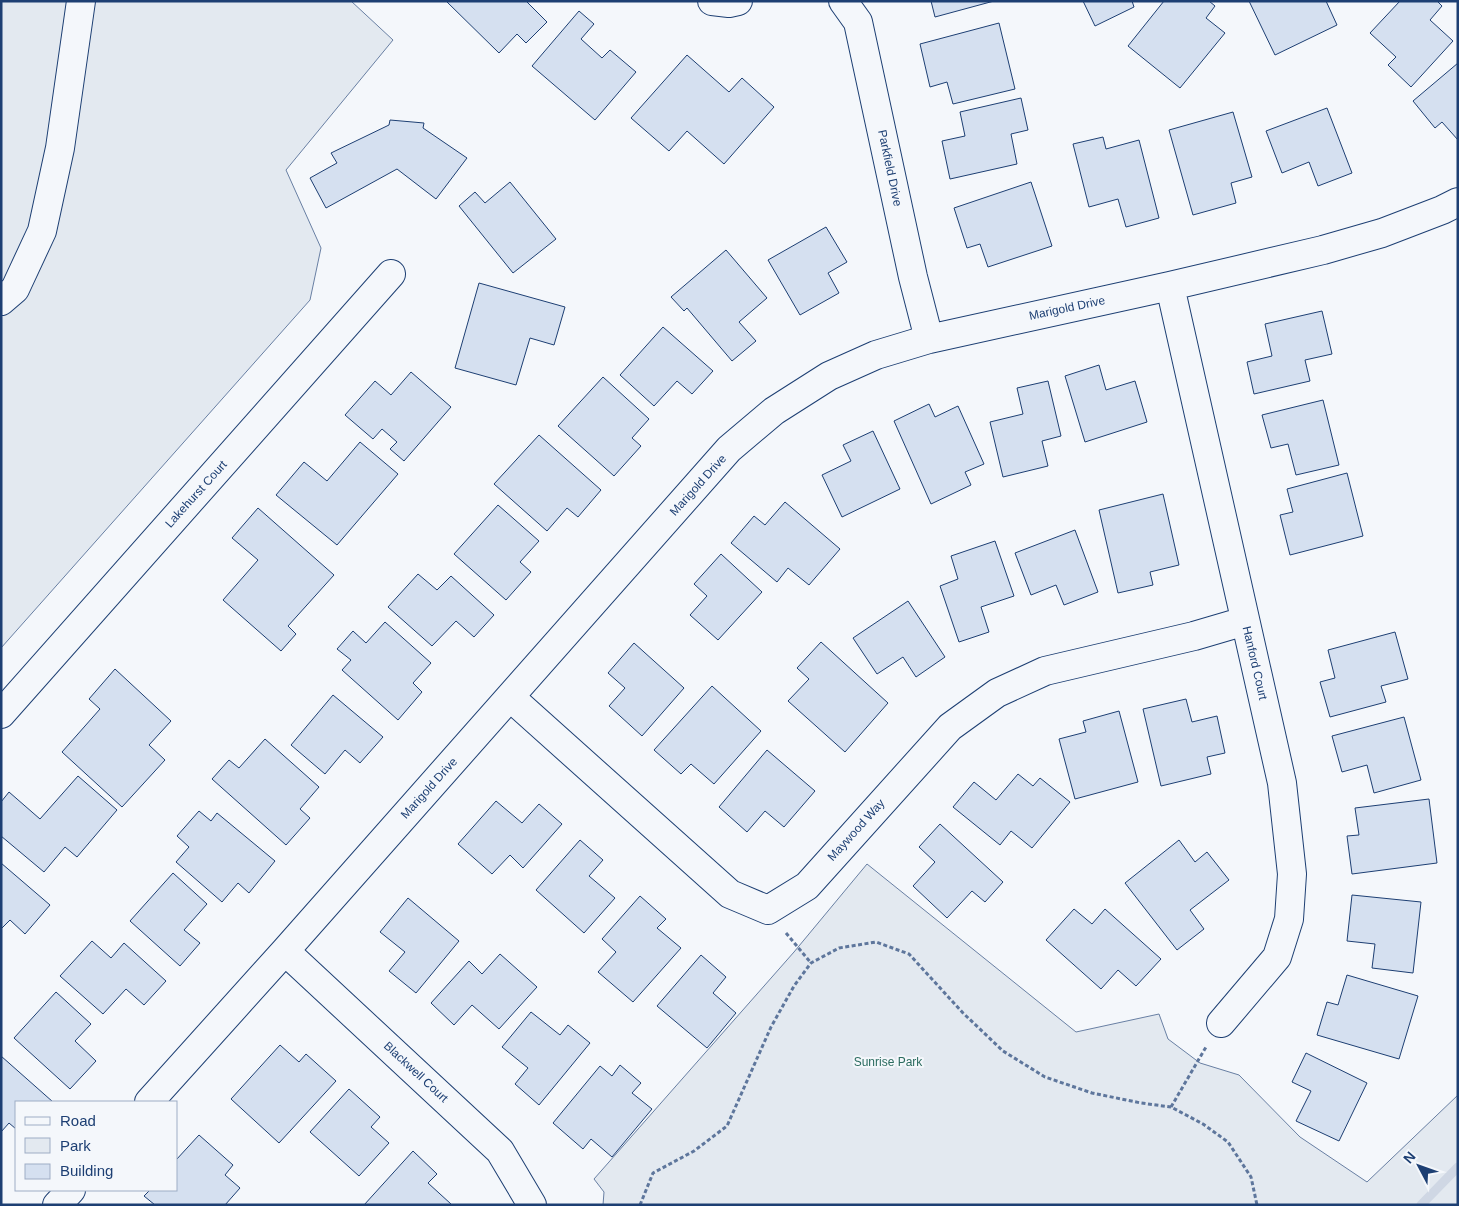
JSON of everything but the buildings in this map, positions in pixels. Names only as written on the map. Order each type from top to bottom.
[{"type":"street","points":[[1,302],[15,289],[42,231],[60,148],[81,1]]},
{"type":"street","points":[[712,1],[729,3],[738,1]]},
{"type":"street","name":"Parkfield Drive","points":[[843,1],[858,22],[913,277],[929,339]]},
{"type":"street","name":"Marigold Drive","points":[[150,1101],[729,449],[774,411],[829,376],[876,355],[929,339],[1323,250],[1382,233],[1458,202]]},
{"type":"street","name":"Lakehurst Court","points":[[1,714],[391,274]]},
{"type":"street","name":"Hanford Court","points":[[1170,286],[1282,783],[1292,874],[1289,919],[1278,957],[1221,1023]]},
{"type":"street","name":"Maywood Way","points":[[768,910],[808,886],[950,727],[997,693],[1045,671],[1194,636],[1245,621]]},
{"type":"street","points":[[510,697],[730,894],[768,910]]},
{"type":"street","name":"Blackwell Court","points":[[285,951],[500,1151],[532,1205]]},
{"type":"street","points":[[58,1205],[70,1191]]},
{"type":"path","points":[[768,910],[811,963]]},
{"type":"path","points":[[640,1205],[653,1174],[694,1151],[727,1126],[771,1027],[794,986],[811,963],[839,948],[876,942],[909,954],[963,1013],[1003,1051],[1044,1077],[1092,1092],[1141,1103],[1171,1107],[1203,1124],[1228,1142],[1251,1177],[1258,1205]]},
{"type":"path","points":[[1171,1107],[1221,1023]]},
{"type":"green space","points":[[1,1],[351,1],[393,40],[286,170],[321,248],[310,300],[1,648]]},
{"type":"green space","name":"Sunrise Park","points":[[867,864],[1076,1032],[1159,1014],[1168,1039],[1200,1063],[1239,1075],[1300,1137],[1367,1182],[1458,1095],[1458,1205],[603,1205],[604,1192],[594,1179],[794,952]]},
{"type":"waterway","points":[[1421,1205],[1458,1167]]}]
